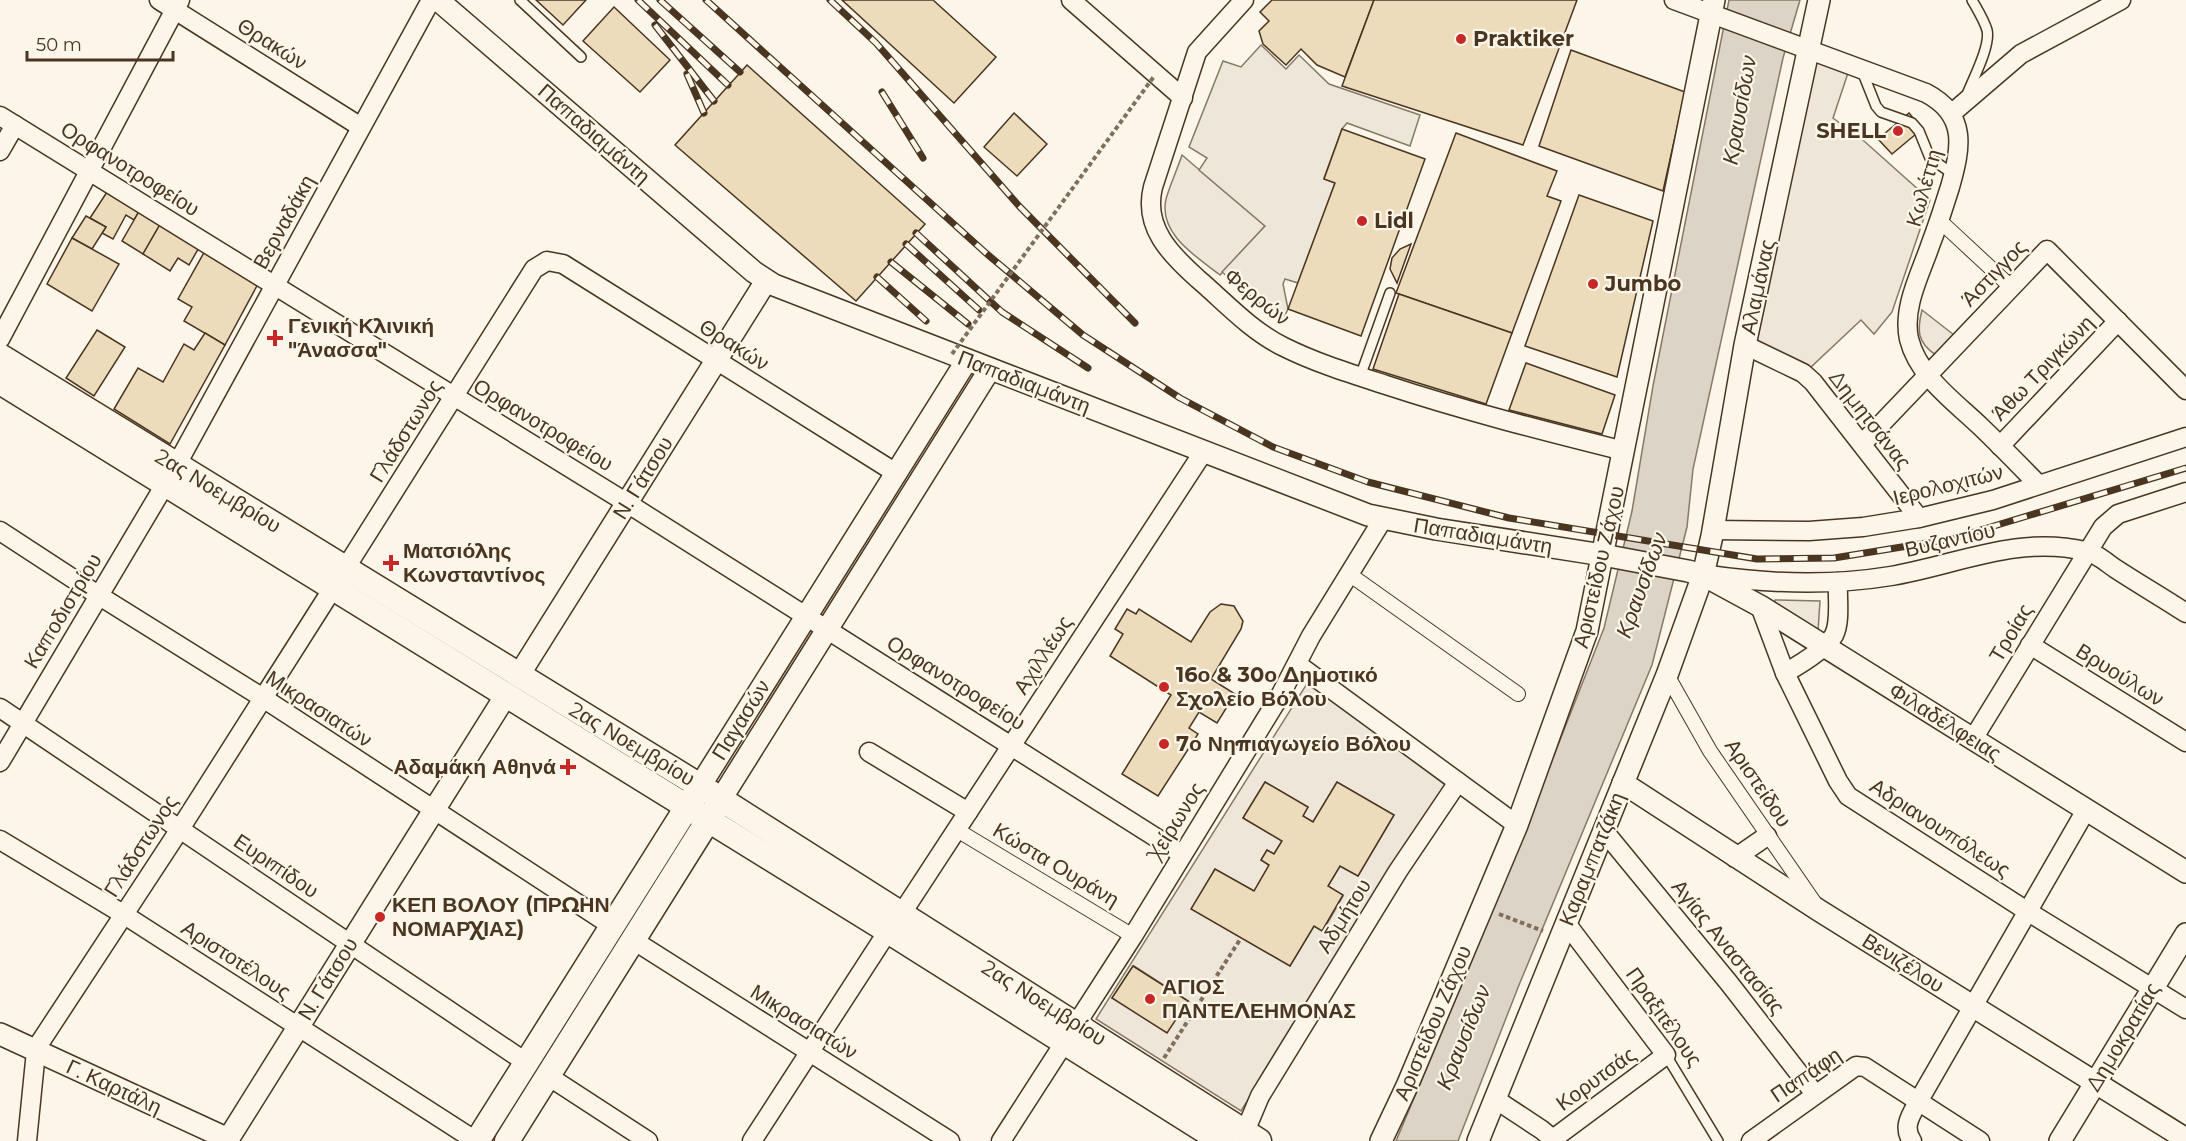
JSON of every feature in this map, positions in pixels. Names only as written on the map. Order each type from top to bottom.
[{"type":"main road","name":"2ας Νοεμβρίου","points":[[0,356],[170,475]]},
{"type":"main road","name":"2ας Νοεμβρίου","points":[[0,382],[170,475],[339,578],[519,675],[721,799],[895,922],[1071,1033],[1221,1141]]},
{"type":"main road","name":"2ας Νοεμβρίου","points":[[339,578],[506,695],[687,807],[895,922]]},
{"type":"main road","name":"Παγασών","points":[[477,1141],[700,786]]},
{"type":"main road","name":"Παγασών","points":[[507,1141],[721,799]]},
{"type":"main road","name":"2ας Νοεμβρίου","points":[[1071,1033],[1154,1073],[1248,1138]]},
{"type":"street","name":"Βερναδάκη","points":[[170,475],[431,0]]},
{"type":"street","name":"Παπαδιαμάντη","points":[[438,0],[766,281],[1351,509],[1383,519],[1696,573]]},
{"type":"street","points":[[1071,0],[1183,98],[1197,52],[1244,0]]},
{"type":"street","points":[[1674,0],[1713,7],[1809,49],[1926,93],[1942,103],[1957,108],[2021,54],[2121,0]]},
{"type":"street","name":"Αλαμάνας","points":[[1696,573],[1713,530],[1745,345],[1819,0]]},
{"type":"street","name":"Θρακών","points":[[171,3],[361,127]]},
{"type":"street","points":[[0,339],[90,170],[171,3]]},
{"type":"street","name":"Αριστείδου Ζάχου","points":[[1381,1141],[1407,1086],[1517,825],[1587,631],[1611,557],[1624,451],[1713,7]]},
{"type":"street","name":"Φερρών","points":[[1183,98],[1151,193],[1153,221],[1162,243],[1189,271],[1264,336],[1283,347],[1360,377],[1492,417],[1624,451]]},
{"type":"street","name":"Κωλέττη","points":[[1957,108],[1959,153],[1940,221],[1911,300],[1907,323],[1912,347],[1928,376],[2038,484]]},
{"type":"street","points":[[0,151],[7,120]]},
{"type":"street","name":"Ορφανοτροφείου","points":[[7,120],[828,628],[1182,854]]},
{"type":"street","points":[[1940,221],[2011,287]]},
{"type":"street","name":"Άστιγγος","points":[[1862,444],[2047,250],[2186,390]]},
{"type":"street","name":"Θρακών","points":[[547,261],[563,264],[896,473]]},
{"type":"street","name":"Γλάδστωνος","points":[[27,1141],[36,1051],[180,829],[534,269],[547,261]]},
{"type":"street","name":"Ν. Γάτσου","points":[[519,675],[766,281]]},
{"type":"street","name":"Άθω Τριγκώνη","points":[[2000,446],[2118,321]]},
{"type":"street","name":"Δημητσάνας","points":[[1745,345],[1803,373],[1813,382],[1919,518]]},
{"type":"street","name":"Παγασών","points":[[700,786],[896,473],[959,357]]},
{"type":"street","name":"Παγασών","points":[[721,799],[990,369]]},
{"type":"street","name":"Ιερολοχιτών","points":[[1713,530],[1809,531],[1863,527],[1919,518],[1993,500],[2186,437]]},
{"type":"street","name":"Αχιλλέως","points":[[752,1141],[1204,451]]},
{"type":"street","name":"Καποδιστρίου","points":[[0,762],[170,475]]},
{"type":"street","points":[[2186,492],[2118,514],[2103,527],[2088,551],[2186,613]]},
{"type":"street","name":"Χείρωνος","points":[[1000,1141],[1133,936],[1281,694],[1311,636],[1383,519]]},
{"type":"street","name":"Μικρασιατών","points":[[0,531],[263,698],[612,926]]},
{"type":"street","name":"Βυζαντίου","points":[[1696,573],[1752,581],[1838,582],[1892,576],[1988,552],[2015,548],[2054,547],[2088,551]]},
{"type":"street","name":"Τροίας","points":[[1973,739],[2088,551]]},
{"type":"street","name":"Φιλαδέλφειας","points":[[1696,573],[1760,606],[2186,873]]},
{"type":"street","name":"Καραμπατζάκη","points":[[1478,1141],[1666,675],[1696,573]]},
{"type":"street","points":[[1348,574],[1518,694]]},
{"type":"street","points":[[1785,673],[1806,660],[1832,637],[1835,631],[1838,582]]},
{"type":"street","name":"Αδριανουπόλεως","points":[[1760,606],[1785,673],[1838,781],[1848,796],[2027,911],[2186,1009]]},
{"type":"street","name":"Βρυούλων","points":[[2030,645],[2186,742]]},
{"type":"street","points":[[1297,664],[1517,825]]},
{"type":"street","name":"Αριστείδου","points":[[1666,675],[1710,751],[1820,911]]},
{"type":"street","name":"Ν. Γάτσου","points":[[228,1140],[506,695]]},
{"type":"street","name":"Ευριπίδου","points":[[0,708],[527,1063]]},
{"type":"street","points":[[869,752],[968,812]]},
{"type":"street","name":"Αδμήτου","points":[[1248,1138],[1254,1108],[1273,1075],[1398,871],[1458,782]]},
{"type":"street","name":"Βενιζέλου","points":[[1623,783],[1735,858],[2186,1139]]},
{"type":"street","points":[[1912,1141],[1907,1131],[1907,1124],[1918,1102],[2086,810]]},
{"type":"street","name":"Κώστα Ουράνη","points":[[957,830],[1133,936]]},
{"type":"street","name":"Αγίας Αναστασίας","points":[[1604,831],[1722,974],[1815,1094]]},
{"type":"street","points":[[1735,858],[1767,836]]},
{"type":"street","name":"Αριστοτέλους","points":[[0,840],[123,914],[477,1141]]},
{"type":"street","name":"Πραξιτέλους","points":[[1566,923],[1666,1056]]},
{"type":"street","name":"Δημοκρατίας","points":[[2060,1141],[2186,934]]},
{"type":"street","name":"Μικρασιατών","points":[[633,940],[950,1141]]},
{"type":"street","name":"Γ. Καρτάλη","points":[[0,1034],[228,1140]]},
{"type":"street","name":"Κορυτσάς","points":[[1554,1140],[1666,1056]]},
{"type":"street","name":"Παπάφη","points":[[1751,1141],[1856,1066],[1865,1067],[1918,1102]]},
{"type":"street","points":[[548,1076],[648,1141]]},
{"type":"street","points":[[1495,1100],[1554,1140]]},
{"type":"street","points":[[1918,1102],[1980,1141]]},
{"type":"lane","points":[[520,0],[581,57]]},
{"type":"lane","points":[[1957,108],[1985,48],[1987,38],[1983,20],[1972,0]]},
{"type":"lane","points":[[1861,69],[1876,106],[1881,112],[1912,123],[1919,131],[1930,158],[1953,174]]},
{"type":"lane","points":[[1360,377],[1390,293]]},
{"type":"lane","name":"Πραξιτέλους","points":[[1666,1056],[1718,1141]]},
{"type":"path","points":[[959,357],[1155,75]]},
{"type":"path","points":[[1490,910],[1545,932]]},
{"type":"path","points":[[1154,1073],[1241,938]]},
{"type":"shaded area","points":[[1261,45],[1286,69],[1299,55],[1329,84],[1420,115],[1410,146],[1347,123],[1342,129],[1324,178],[1335,183],[1298,283],[1285,279],[1283,284],[1288,309],[1282,322],[1222,272],[1265,226],[1199,170],[1207,158],[1189,147],[1223,61],[1241,67]]},
{"type":"shaded area","points":[[1816,60],[1848,73],[1833,118],[1864,141],[1930,200],[1892,312],[1874,334],[1861,320],[1811,367],[1757,341]]},
{"type":"shaded area","points":[[1182,155],[1265,226],[1220,275],[1181,243],[1168,223],[1165,212],[1166,199]]},
{"type":"shaded area","points":[[1922,310],[1954,335],[1936,355],[1925,346],[1920,336],[1919,324]]},
{"type":"shaded area","points":[[1775,600],[1820,601],[1818,631],[1774,605]]},
{"type":"shaded area","points":[[1308,682],[1448,787],[1397,860],[1241,1111],[1096,1019]],"holes":[[[1265,782],[1308,807],[1303,816],[1313,822],[1337,782],[1394,815],[1358,876],[1340,866],[1328,886],[1343,896],[1323,931],[1314,926],[1290,966],[1192,909],[1215,869],[1254,891],[1269,865],[1261,860],[1267,850],[1274,854],[1282,841],[1243,818]],[[1134,966],[1188,1001],[1112,998]]]},
{"type":"water","name":"Κραυσίδων","points":[[1729,0],[1800,0],[1783,58],[1693,469],[1687,527],[1652,665],[1519,985],[1458,1141],[1396,1141],[1500,893],[1604,628],[1632,511],[1653,386]]},
{"type":"building","points":[[536,0],[586,0],[563,25]]},
{"type":"building","points":[[842,0],[933,0],[996,57],[954,103]]},
{"type":"building","points":[[1272,0],[1374,0],[1345,77],[1317,65],[1301,49],[1286,65],[1263,44],[1259,31],[1269,21],[1260,12]]},
{"type":"building","name":"Praktiker","points":[[1374,0],[1577,0],[1523,145],[1342,86]]},
{"type":"building","points":[[614,7],[670,60],[640,92],[583,41]]},
{"type":"building","points":[[1571,50],[1685,92],[1663,191],[1539,146]]},
{"type":"building","points":[[747,65],[925,224],[856,301],[675,145]]},
{"type":"building","points":[[1014,113],[1047,144],[1017,176],[984,147]]},
{"type":"building","points":[[1909,113],[1922,129],[1892,154],[1878,139]]},
{"type":"building","name":"Lidl","points":[[1342,129],[1425,159],[1361,336],[1288,309],[1335,183],[1324,179]]},
{"type":"building","points":[[1456,133],[1557,171],[1547,196],[1561,201],[1512,333],[1396,293]]},
{"type":"building","points":[[109,189],[141,208],[134,220],[126,215],[113,239],[102,233],[106,227],[90,218]]},
{"type":"building","name":"Jumbo","points":[[1579,195],[1653,221],[1617,377],[1525,346]]},
{"type":"building","points":[[141,208],[162,221],[143,254],[122,241]]},
{"type":"building","points":[[86,216],[106,227],[92,249],[72,238]]},
{"type":"building","points":[[162,221],[201,244],[189,265],[178,258],[170,271],[143,254]]},
{"type":"building","points":[[72,238],[119,264],[92,311],[47,284]]},
{"type":"building","points":[[1411,244],[1397,283],[1390,269],[1392,258],[1400,249]]},
{"type":"building","points":[[206,249],[259,282],[225,345],[184,321],[192,307],[178,299]]},
{"type":"building","points":[[1399,294],[1512,333],[1486,404],[1373,369]]},
{"type":"building","points":[[97,330],[125,347],[94,396],[66,378]]},
{"type":"building","points":[[205,333],[225,345],[170,444],[114,409],[138,368],[163,382],[184,344],[194,350]]},
{"type":"building","points":[[1526,363],[1615,395],[1602,434],[1509,410]]},
{"type":"building","points":[[1221,604],[1234,606],[1243,621],[1241,629],[1211,679],[1235,694],[1217,723],[1199,712],[1189,728],[1198,734],[1158,796],[1122,774],[1171,695],[1110,656],[1123,634],[1115,629],[1127,609],[1136,614],[1139,609],[1191,642],[1210,612]]},
{"type":"building","points":[[1265,782],[1308,807],[1303,816],[1313,822],[1337,782],[1394,815],[1358,876],[1340,866],[1328,886],[1343,895],[1322,931],[1314,926],[1290,966],[1191,909],[1215,869],[1254,891],[1269,865],[1261,860],[1267,850],[1274,854],[1282,841],[1243,818]]},
{"type":"building","name":"ΑΓΙΟΣ ΠΑΝΤΕΛΕΗΜΟΝΑΣ","points":[[1133,966],[1188,1001],[1167,1033],[1112,998]]},
{"type":"railway","points":[[638,0],[728,85]]},
{"type":"railway","points":[[660,0],[740,72]]},
{"type":"railway","points":[[706,0],[987,254],[1083,335],[1180,398],[1273,447],[1368,482],[1509,518],[1757,559],[1834,558],[1951,539],[2186,468]]},
{"type":"railway","points":[[830,0],[876,43],[1019,206],[1135,323]]},
{"type":"railway","points":[[655,25],[714,101]]},
{"type":"railway","points":[[687,74],[704,113]]},
{"type":"railway","points":[[882,92],[923,158]]},
{"type":"railway","points":[[916,233],[1002,312],[1088,368]]},
{"type":"railway","points":[[906,244],[979,310]]},
{"type":"railway","points":[[891,262],[968,324]]},
{"type":"railway","points":[[877,277],[926,321]]},
{"type":"place","name":"Praktiker","points":[[1461,39]]},
{"type":"place","name":"SHELL","points":[[1898,131]]},
{"type":"place","name":"Lidl","points":[[1362,221]]},
{"type":"place","name":"Jumbo","points":[[1593,284]]},
{"type":"place","name":"Γενική Κλινική \"Άνασσα\"","points":[[275,338]]},
{"type":"place","name":"Ματσιόλης Κωνσταντίνος","points":[[391,563]]},
{"type":"place","name":"16ο & 30ο Δημοτικό Σχολείο Βόλου","points":[[1164,687]]},
{"type":"place","name":"7ο Νηπιαγωγείο Βόλου","points":[[1164,744]]},
{"type":"place","name":"Αδαμάκη Αθηνά","points":[[568,767]]},
{"type":"place","name":"ΚΕΠ ΒΟΛΟΥ (ΠΡΩΗΝ ΝΟΜΑΡΧΙΑΣ)","points":[[380,917]]},
{"type":"place","name":"ΑΓΙΟΣ ΠΑΝΤΕΛΕΗΜΟΝΑΣ","points":[[1150,999]]}]
